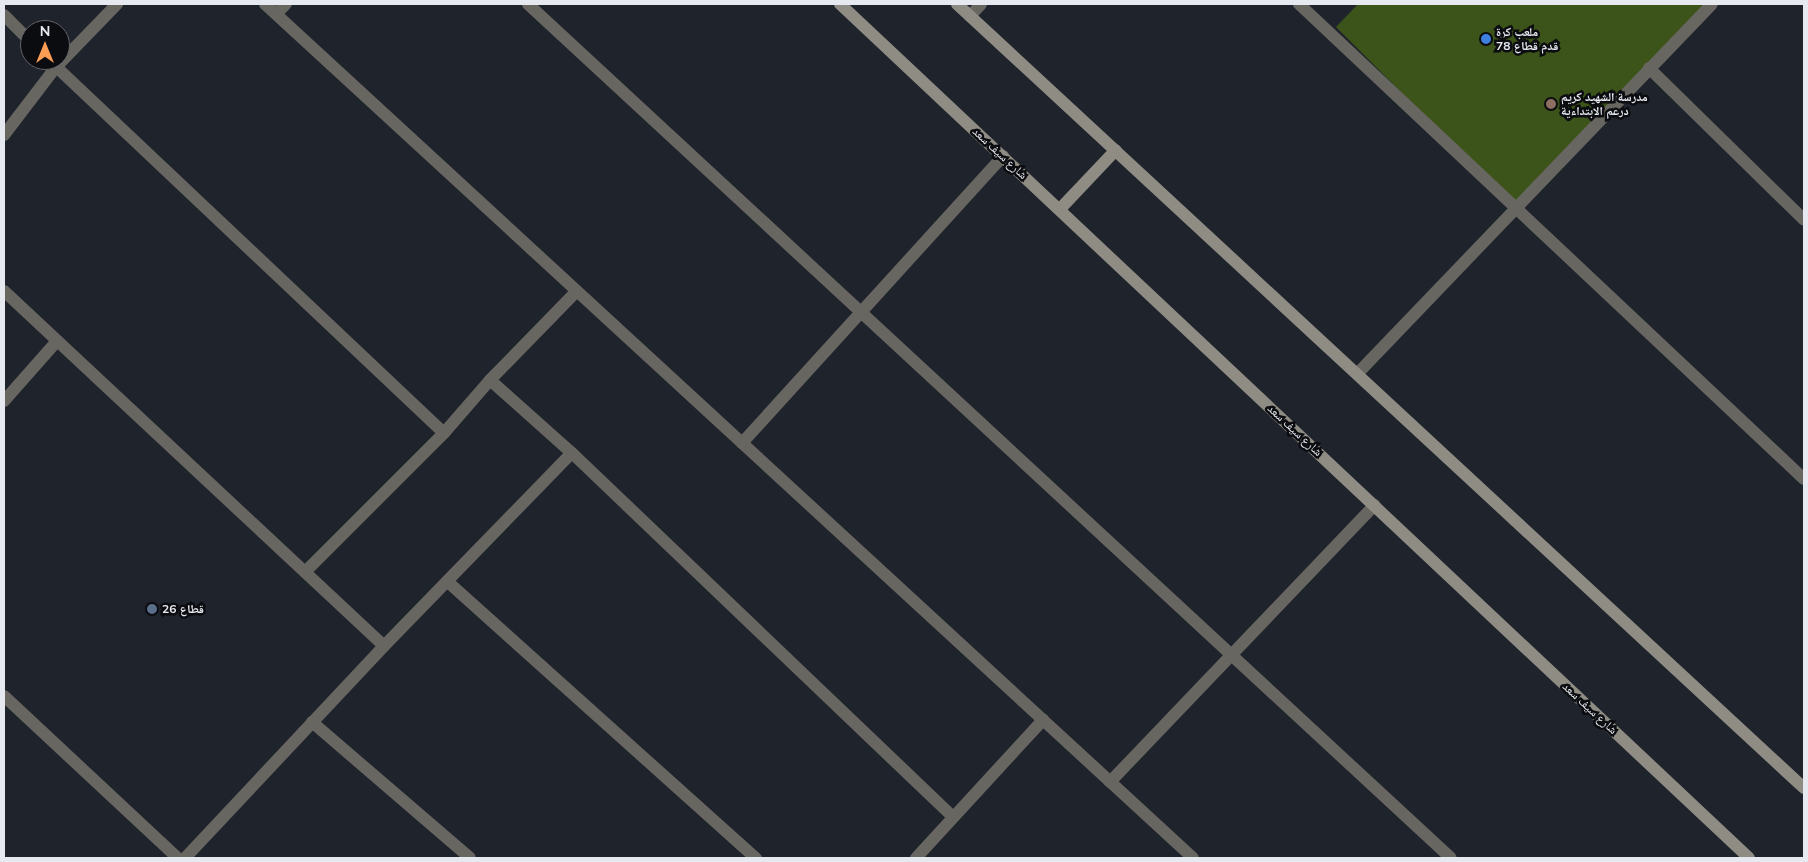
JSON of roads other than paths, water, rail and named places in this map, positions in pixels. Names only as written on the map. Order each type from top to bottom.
[{"type":"street","points":[[70,47],[117,4]]},
{"type":"street","points":[[265,4],[1193,858]]},
{"type":"street","points":[[276,14],[286,4]]},
{"type":"street","points":[[528,4],[1451,858]]},
{"type":"street","name":"شارع سيف سعد","points":[[840,4],[1749,858]]},
{"type":"street","points":[[957,4],[1358,373],[1804,788]]},
{"type":"street","points":[[970,16],[981,4]]},
{"type":"street","points":[[1299,4],[1804,479]]},
{"type":"street","points":[[1358,373],[1515,206],[1712,4]]},
{"type":"street","points":[[4,15],[20,31]]},
{"type":"street","points":[[1649,68],[1804,220]]},
{"type":"street","points":[[4,136],[48,70]]},
{"type":"street","points":[[60,70],[444,433]]},
{"type":"street","points":[[1060,209],[1116,150]]},
{"type":"street","points":[[742,442],[1003,156]]},
{"type":"street","points":[[305,572],[444,433],[490,380],[577,291]]},
{"type":"street","points":[[4,292],[384,646]]},
{"type":"street","points":[[4,400],[58,342]]},
{"type":"street","points":[[490,380],[572,453],[953,817]]},
{"type":"street","points":[[185,858],[384,646],[572,453]]},
{"type":"street","points":[[1110,782],[1375,505]]},
{"type":"street","points":[[448,582],[756,858]]},
{"type":"street","points":[[4,696],[178,858]]},
{"type":"street","points":[[916,858],[1043,720]]},
{"type":"street","points":[[312,722],[470,858]]},
{"type":"place","name":"ملعب كرة قدم قطاع 78","points":[[1486,39]]},
{"type":"place","name":"مدرسة الشهيد كريم درعم الابتداءية","points":[[1551,104]]},
{"type":"place","name":"قطاع 26","points":[[152,609]]}]
